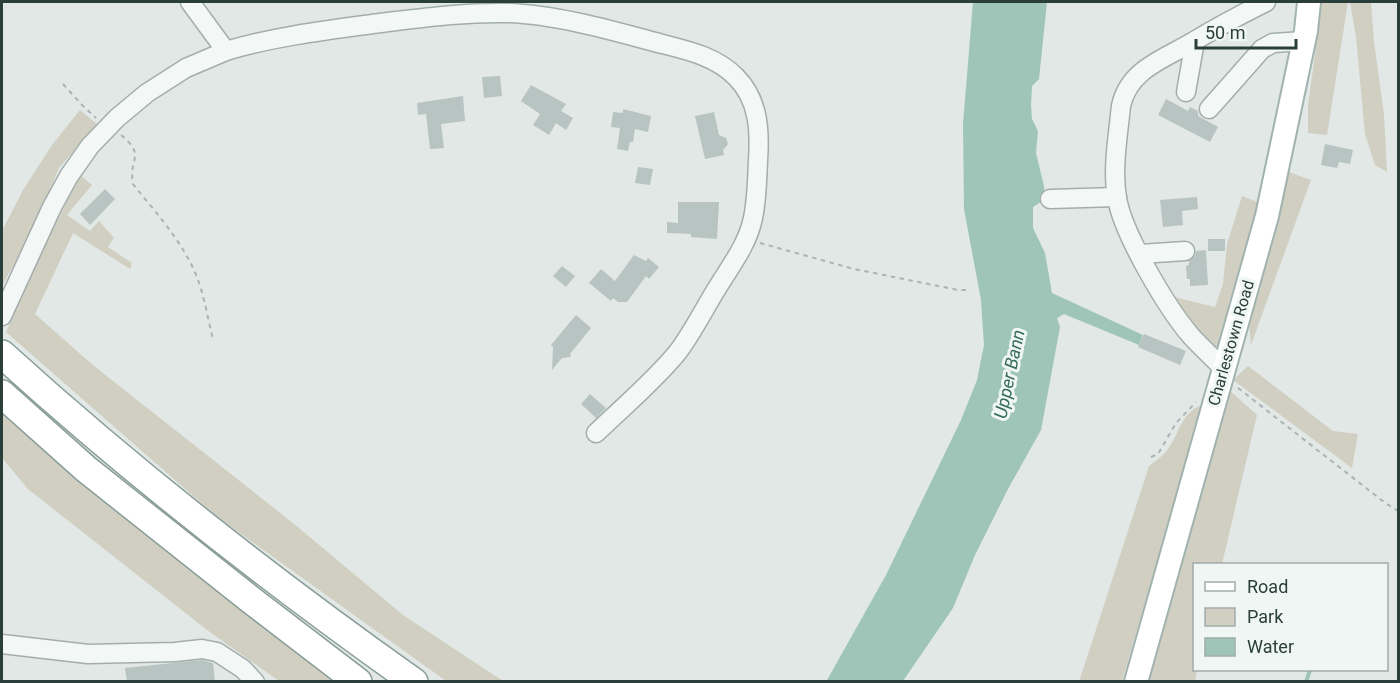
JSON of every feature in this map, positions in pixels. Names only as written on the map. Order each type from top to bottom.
[{"type":"highway","points":[[2,354],[178,506],[332,623],[414,681]]},
{"type":"highway","points":[[2,394],[86,469],[251,600],[358,681]]},
{"type":"main road","name":"Charlestown Road","points":[[1136,681],[1267,216],[1304,41],[1309,2]]},
{"type":"street","points":[[190,2],[226,51]]},
{"type":"street","points":[[1221,378],[1172,308],[1140,254],[1123,219],[1117,197],[1121,106],[1132,81],[1153,63],[1212,29],[1266,2]]},
{"type":"street","points":[[3,312],[63,186],[90,146],[147,93],[186,68],[226,51],[255,42],[355,27],[438,16],[507,13],[549,18],[626,34],[712,60],[724,67],[748,92],[754,105],[760,140],[754,212],[746,239],[689,337],[676,354],[596,433]]},
{"type":"street","points":[[1186,92],[1196,40]]},
{"type":"street","points":[[1209,108],[1262,49],[1273,43],[1304,41]]},
{"type":"street","points":[[1050,198],[1117,197]]},
{"type":"street","points":[[1140,254],[1185,251]]},
{"type":"street","points":[[2,644],[88,654],[175,652],[202,649],[217,652],[243,669],[255,681]]},
{"type":"path","points":[[63,84],[83,106],[135,149],[131,175],[133,184],[167,228],[189,262],[198,281],[213,339]]},
{"type":"path","points":[[746,239],[854,268],[967,290]]},
{"type":"path","points":[[1151,457],[1158,454],[1176,423],[1187,410],[1221,378],[1398,511]]},
{"type":"green space","points":[[1322,2],[1348,2],[1327,135],[1308,133],[1308,106]]},
{"type":"green space","points":[[1350,2],[1371,2],[1384,114],[1387,172],[1375,165],[1365,134],[1356,37]]},
{"type":"green space","points":[[80,110],[97,124],[59,168],[32,232],[2,286],[2,231],[23,190],[52,145]]},
{"type":"green space","points":[[1283,170],[1311,180],[1251,345],[1248,313]]},
{"type":"green space","points":[[80,175],[92,185],[67,215],[90,231],[99,221],[114,238],[108,247],[132,263],[130,269],[73,233],[35,314],[94,366],[293,523],[403,615],[503,681],[446,681],[216,516],[6,332],[35,266]]},
{"type":"green space","points":[[1242,196],[1260,203],[1229,302],[1219,348],[1205,342],[1198,335],[1170,296],[1215,307],[1223,284],[1227,244]]},
{"type":"green space","points":[[1248,366],[1333,431],[1358,434],[1352,468],[1233,380]]},
{"type":"green space","points":[[1229,390],[1257,415],[1222,563],[1193,563],[1193,671],[1197,671],[1195,681],[1149,682]]},
{"type":"green space","points":[[1204,404],[1122,681],[1079,682],[1149,466],[1169,447],[1189,413]]},
{"type":"green space","points":[[2,407],[345,681],[279,681],[207,630],[28,489],[2,458]]},
{"type":"water","name":"Upper Bann","points":[[973,2],[1047,2],[1039,79],[1032,86],[1031,105],[1032,119],[1038,131],[1036,153],[1045,199],[1033,207],[1033,228],[1045,253],[1052,293],[1143,335],[1139,345],[1064,314],[1057,318],[1060,327],[1041,430],[975,555],[953,608],[903,681],[826,682],[886,575],[961,420],[977,380],[984,345],[981,300],[964,209],[963,124]]},
{"type":"building","points":[[500,76],[502,96],[484,98],[482,77]]},
{"type":"building","points":[[531,85],[566,104],[561,111],[573,118],[566,130],[556,123],[549,135],[533,125],[540,114],[521,101]]},
{"type":"building","points":[[463,96],[465,121],[441,124],[444,148],[430,149],[426,114],[418,115],[417,103]]},
{"type":"building","points":[[1166,99],[1188,111],[1190,107],[1198,111],[1198,116],[1218,127],[1210,142],[1158,115]]},
{"type":"building","points":[[623,109],[651,116],[648,132],[635,129],[633,142],[630,142],[628,151],[617,149],[620,128],[611,127],[613,112],[623,113]]},
{"type":"building","points":[[714,112],[719,135],[726,138],[728,144],[723,150],[724,155],[705,159],[695,116]]},
{"type":"building","points":[[1325,144],[1353,150],[1350,164],[1339,162],[1337,168],[1321,165]]},
{"type":"building","points":[[638,167],[653,169],[650,185],[635,183]]},
{"type":"building","points":[[105,189],[115,199],[90,225],[80,214]]},
{"type":"building","points":[[1197,197],[1198,209],[1182,211],[1183,225],[1163,227],[1160,200]]},
{"type":"building","points":[[678,202],[719,202],[717,239],[691,237],[691,234],[667,233],[667,222],[678,223]]},
{"type":"building","points":[[1208,239],[1225,239],[1225,251],[1208,251]]},
{"type":"building","points":[[1206,250],[1208,285],[1190,286],[1186,266],[1195,256],[1196,251]]},
{"type":"building","points":[[634,255],[646,261],[648,258],[659,267],[649,279],[646,276],[627,302],[618,302],[613,298],[611,301],[589,283],[601,269],[615,281]]},
{"type":"building","points":[[562,266],[575,276],[566,287],[553,276]]},
{"type":"building","points":[[576,315],[591,328],[570,354],[571,357],[562,358],[552,370],[553,347],[551,345]]},
{"type":"building","points":[[1144,334],[1186,351],[1180,365],[1138,347]]},
{"type":"building","points":[[590,394],[606,408],[596,418],[581,404]]},
{"type":"building","points":[[202,660],[213,663],[215,681],[127,681],[125,668]]},
{"type":"waterway","points":[[1306,682],[1310,671]]}]
